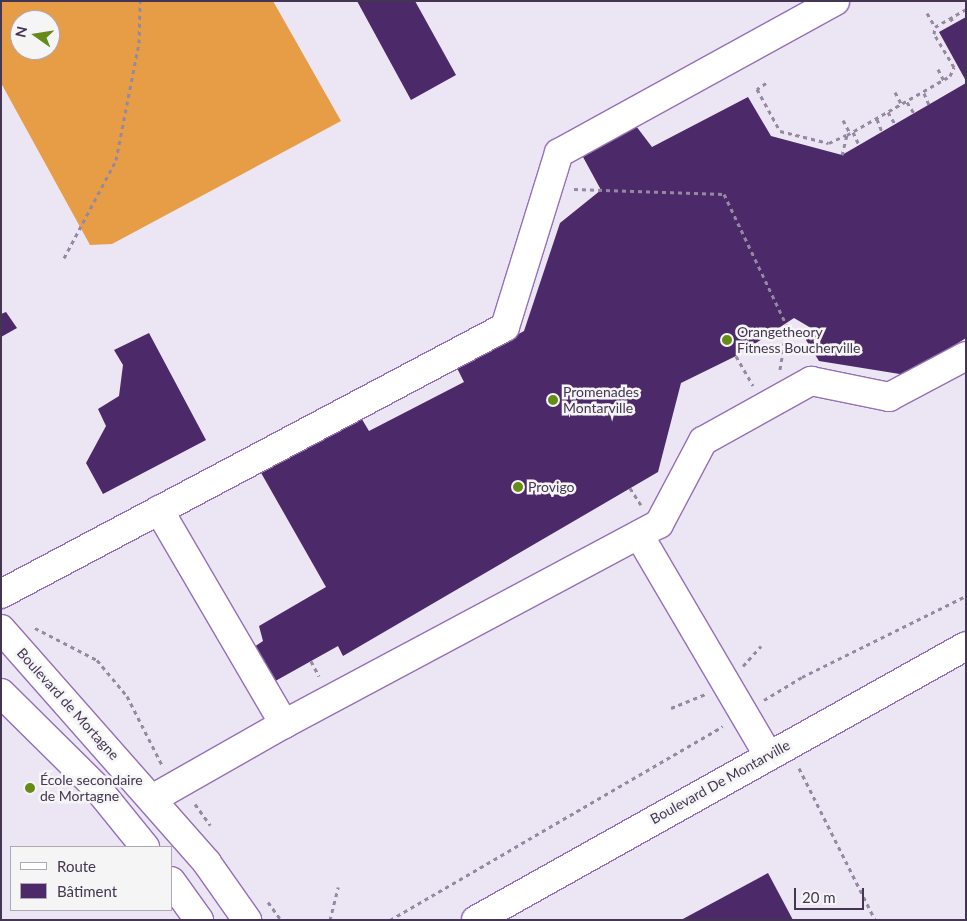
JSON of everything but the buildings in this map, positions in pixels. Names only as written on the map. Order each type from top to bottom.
[{"type":"street","points":[[1,594],[505,327],[559,152],[834,1]]},
{"type":"street","points":[[152,799],[284,724],[659,524],[703,442],[765,394],[811,381],[889,397],[966,356]]},
{"type":"street","points":[[159,510],[284,724]]},
{"type":"street","points":[[639,535],[778,749]]},
{"type":"street","name":"Boulevard de Mortagne","points":[[1,630],[207,863],[247,920]]},
{"type":"street","name":"Boulevard De Montarville","points":[[476,920],[778,749],[966,646]]},
{"type":"street","points":[[1,693],[98,789],[143,846]]},
{"type":"street","points":[[172,882],[199,920]]},
{"type":"path","points":[[64,258],[116,160],[139,43],[140,1]]},
{"type":"path","points":[[935,27],[966,9]]},
{"type":"path","points":[[766,83],[757,89],[780,131],[829,144],[944,81],[954,67],[934,34],[935,27],[926,13]]},
{"type":"path","points":[[951,17],[953,24]]},
{"type":"path","points":[[938,69],[944,81]]},
{"type":"path","points":[[895,92],[902,104]]},
{"type":"path","points":[[924,93],[928,105]]},
{"type":"path","points":[[907,102],[914,113]]},
{"type":"path","points":[[888,112],[895,124]]},
{"type":"path","points":[[877,119],[882,132]]},
{"type":"path","points":[[843,120],[859,145]]},
{"type":"path","points":[[842,155],[850,133]]},
{"type":"path","points":[[548,188],[724,194],[786,326],[765,394]]},
{"type":"path","points":[[736,356],[765,394]]},
{"type":"path","points":[[757,704],[802,677],[966,596]]},
{"type":"path","name":"Boulevard de Mortagne","points":[[32,626],[97,660],[128,696],[166,770]]},
{"type":"path","points":[[390,920],[730,721]]},
{"type":"path","points":[[778,749],[875,920]]},
{"type":"path","points":[[330,920],[338,887]]},
{"type":"shaded area","points":[[1,1],[273,1],[341,121],[112,244],[90,245],[1,83]]},
{"type":"place","name":"Orangetheory Fitness Boucherville","points":[[727,340]]},
{"type":"place","name":"Promenades Montarville","points":[[553,400]]},
{"type":"place","name":"Provigo","points":[[518,487]]},
{"type":"place","name":"École secondaire de Mortagne","points":[[30,788]]}]
